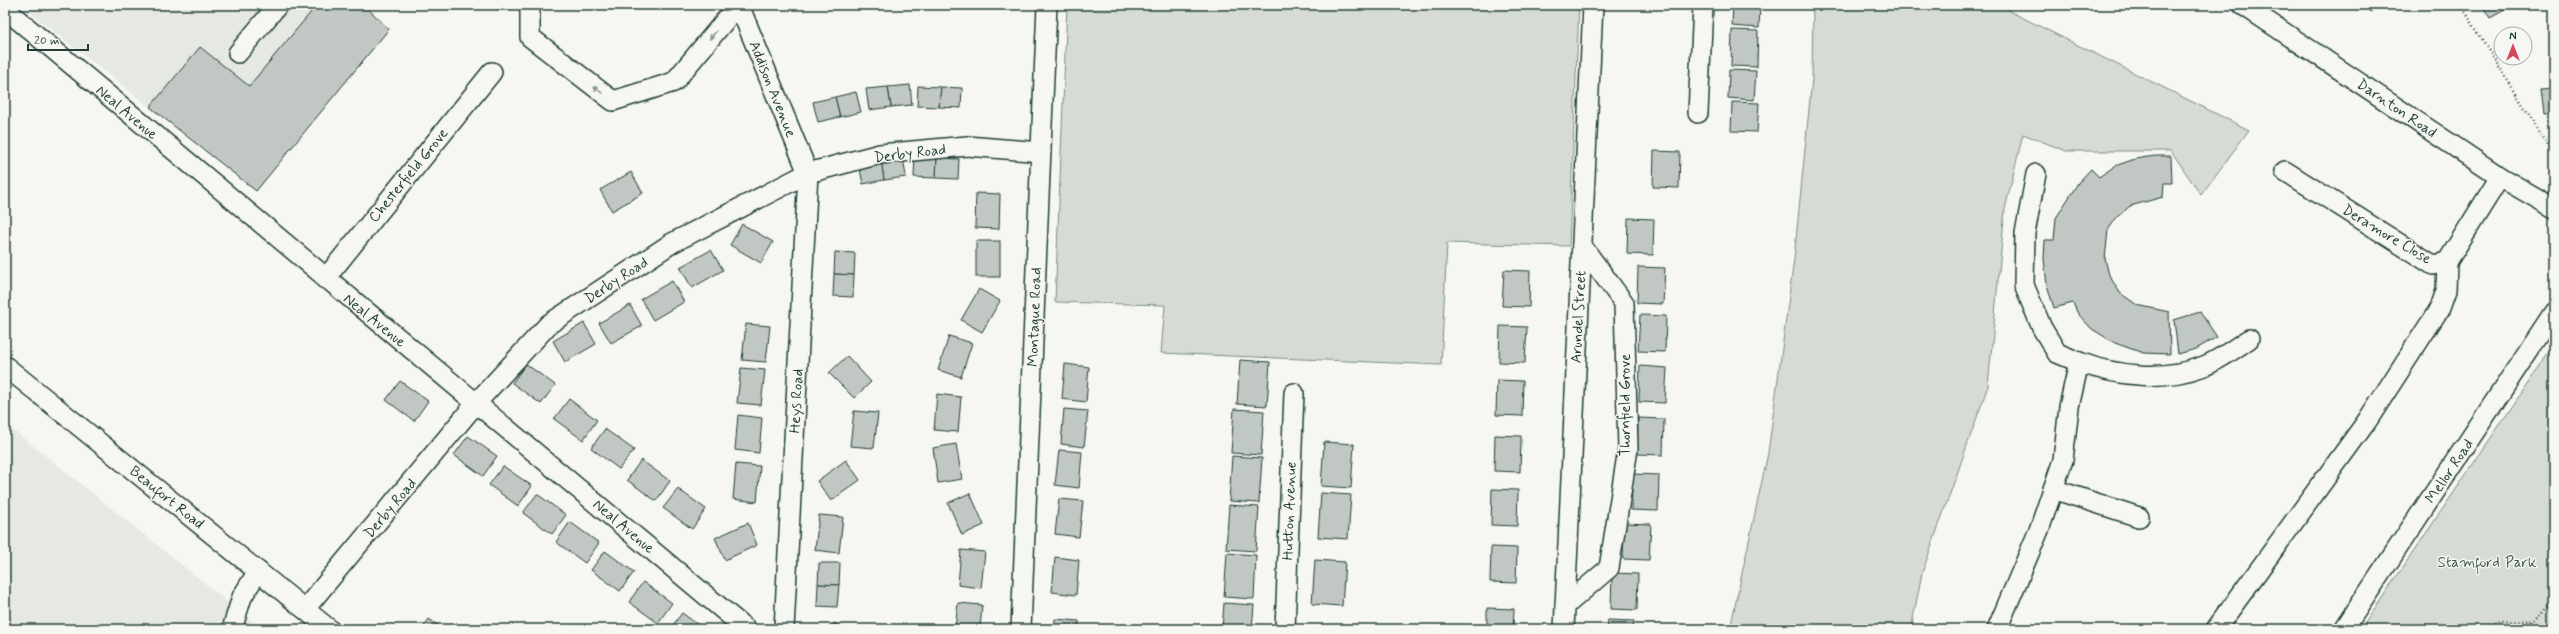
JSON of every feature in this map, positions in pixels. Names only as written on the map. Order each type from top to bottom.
[{"type":"street","points":[[238,53],[278,5]]},
{"type":"street","points":[[530,5],[530,37],[612,101],[674,82],[738,5]]},
{"type":"street","name":"Addison Avenue","points":[[738,5],[808,173]]},
{"type":"street","name":"Montague Road","points":[[1021,629],[1047,5]]},
{"type":"street","name":"Arundel Street","points":[[1564,629],[1593,5]]},
{"type":"street","points":[[1698,113],[1703,5]]},
{"type":"street","name":"Darnton Road","points":[[2243,5],[2500,177],[2554,208]]},
{"type":"street","name":"Neal Avenue","points":[[5,9],[325,279],[477,402],[746,629]]},
{"type":"street","name":"Chesterfield Grove","points":[[325,279],[492,72]]},
{"type":"street","name":"Derby Road","points":[[305,609],[477,402],[549,324],[672,243],[808,173],[880,154],[967,146],[1041,152]]},
{"type":"street","name":"Deramore Close","points":[[2285,171],[2433,265],[2447,262],[2500,177]]},
{"type":"street","name":"Heys Road","points":[[784,629],[808,173]]},
{"type":"street","points":[[2036,174],[2025,233],[2024,285],[2042,328],[2057,353],[2101,370],[2160,377],[2204,366],[2249,339]]},
{"type":"street","name":"Thornfield Grove","points":[[1565,606],[1609,568],[1628,449],[1624,303],[1582,246]]},
{"type":"street","points":[[2216,629],[2367,421],[2440,308],[2446,291],[2447,262]]},
{"type":"street","name":"Mellor Road","points":[[2344,629],[2554,312]]},
{"type":"street","points":[[1997,629],[2039,530],[2063,460],[2069,407],[2079,362]]},
{"type":"street","name":"Beaufort Road","points":[[5,366],[329,629]]},
{"type":"street","name":"Hutton Avenue","points":[[1285,629],[1294,394]]},
{"type":"street","points":[[2053,489],[2139,518]]},
{"type":"street","points":[[232,629],[242,597],[258,571]]},
{"type":"path","points":[[2461,5],[2554,155]]},
{"type":"path","points":[[2526,629],[2554,601]]},
{"type":"path","points":[[2488,629],[2499,621],[2533,622]]},
{"type":"shaded area","points":[[20,5],[317,5],[249,86],[200,47],[150,107]]},
{"type":"shaded area","points":[[7,425],[262,629],[5,629],[5,428]]},
{"type":"green space","points":[[1067,5],[1579,5],[1569,246],[1447,243],[1441,365],[1161,353],[1165,305],[1055,302]]},
{"type":"green space","points":[[1813,5],[2002,5],[2011,12],[2249,130],[2201,195],[2171,151],[2066,151],[2023,134],[2005,209],[1988,386],[1922,573],[1911,629],[1730,629],[1768,453],[1794,259],[1812,79]]},
{"type":"green space","name":"Stamford Park","points":[[2554,345],[2554,629],[2361,629]]},
{"type":"building","points":[[317,5],[364,5],[389,29],[256,191],[150,107],[200,47],[249,86]]},
{"type":"building","points":[[1733,5],[1760,5],[1759,28],[1732,26]]},
{"type":"building","points":[[2365,5],[2380,5],[2370,12]]},
{"type":"building","points":[[2482,5],[2514,5],[2490,18]]},
{"type":"building","points":[[1732,30],[1758,31],[1757,67],[1731,66]]},
{"type":"building","points":[[1729,70],[1756,71],[1754,100],[1728,98]]},
{"type":"building","points":[[910,85],[912,105],[891,107],[888,87]]},
{"type":"building","points":[[918,86],[941,87],[939,107],[917,106]]},
{"type":"building","points":[[888,87],[891,107],[869,110],[866,89]]},
{"type":"building","points":[[941,87],[962,88],[961,108],[939,107]]},
{"type":"building","points":[[2554,88],[2554,112],[2544,113],[2541,89]]},
{"type":"building","points":[[856,92],[861,112],[840,117],[835,97]]},
{"type":"building","points":[[835,97],[840,117],[818,122],[813,102]]},
{"type":"building","points":[[1732,102],[1759,103],[1757,132],[1731,131]]},
{"type":"building","points":[[1654,151],[1680,152],[1679,188],[1653,187]]},
{"type":"building","points":[[2155,156],[2171,156],[2172,183],[2164,183],[2163,197],[2130,206],[2117,217],[2108,230],[2105,259],[2109,275],[2120,293],[2137,305],[2169,312],[2170,354],[2143,353],[2115,343],[2092,329],[2078,314],[2073,303],[2054,308],[2047,285],[2044,259],[2045,240],[2054,240],[2056,218],[2078,183],[2091,169],[2099,177],[2115,166],[2135,159]]},
{"type":"building","points":[[903,157],[906,177],[884,180],[881,160]]},
{"type":"building","points":[[915,157],[937,158],[936,178],[914,177]]},
{"type":"building","points":[[937,158],[959,159],[958,179],[936,178]]},
{"type":"building","points":[[881,160],[884,180],[863,184],[859,164]]},
{"type":"building","points":[[631,172],[643,193],[612,211],[600,190]]},
{"type":"building","points":[[976,193],[1000,194],[999,229],[975,228]]},
{"type":"building","points":[[1628,218],[1654,219],[1653,255],[1627,254]]},
{"type":"building","points":[[742,224],[773,242],[761,263],[730,245]]},
{"type":"building","points":[[976,241],[1000,241],[1000,277],[976,277]]},
{"type":"building","points":[[711,250],[723,270],[692,288],[680,267]]},
{"type":"building","points":[[835,252],[855,253],[854,275],[834,274]]},
{"type":"building","points":[[1638,267],[1665,268],[1663,304],[1637,303]]},
{"type":"building","points":[[1504,270],[1530,271],[1529,307],[1502,306]]},
{"type":"building","points":[[834,274],[854,275],[853,297],[833,296]]},
{"type":"building","points":[[672,281],[684,302],[653,320],[641,299]]},
{"type":"building","points":[[979,289],[1000,301],[982,332],[961,320]]},
{"type":"building","points":[[630,305],[642,326],[611,343],[599,323]]},
{"type":"building","points":[[2200,312],[2217,337],[2196,349],[2178,354],[2174,320]]},
{"type":"building","points":[[1640,315],[1666,316],[1665,352],[1638,351]]},
{"type":"building","points":[[584,323],[596,344],[565,362],[553,341]]},
{"type":"building","points":[[746,324],[770,326],[766,362],[742,360]]},
{"type":"building","points":[[1500,326],[1527,327],[1525,363],[1499,362]]},
{"type":"building","points":[[949,336],[972,343],[961,377],[938,370]]},
{"type":"building","points":[[847,356],[871,382],[854,398],[829,373]]},
{"type":"building","points":[[1240,360],[1270,362],[1267,406],[1237,404]]},
{"type":"building","points":[[526,364],[555,385],[541,404],[512,383]]},
{"type":"building","points":[[1065,364],[1089,367],[1086,402],[1062,399]]},
{"type":"building","points":[[1640,366],[1667,368],[1665,403],[1639,402]]},
{"type":"building","points":[[741,368],[765,370],[761,405],[737,403]]},
{"type":"building","points":[[1497,380],[1523,381],[1522,416],[1496,415]]},
{"type":"building","points":[[400,381],[428,401],[414,421],[386,400]]},
{"type":"building","points":[[937,394],[961,397],[958,432],[934,430]]},
{"type":"building","points":[[569,399],[597,420],[583,440],[554,419]]},
{"type":"building","points":[[1064,409],[1088,411],[1084,447],[1061,444]]},
{"type":"building","points":[[1234,409],[1264,411],[1261,455],[1231,453]]},
{"type":"building","points":[[854,411],[878,413],[874,448],[850,446]]},
{"type":"building","points":[[738,415],[762,418],[759,453],[735,450]]},
{"type":"building","points":[[1638,418],[1664,419],[1663,455],[1637,454]]},
{"type":"building","points":[[605,429],[634,450],[619,469],[591,448]]},
{"type":"building","points":[[1495,435],[1521,436],[1520,472],[1494,471]]},
{"type":"building","points":[[468,436],[497,456],[483,476],[454,455]]},
{"type":"building","points":[[1324,442],[1354,444],[1351,488],[1321,486]]},
{"type":"building","points":[[956,444],[962,479],[938,483],[933,448]]},
{"type":"building","points":[[1059,450],[1082,452],[1079,488],[1055,485]]},
{"type":"building","points":[[1232,456],[1262,458],[1259,503],[1229,501]]},
{"type":"building","points":[[641,460],[670,481],[656,501],[627,480]]},
{"type":"building","points":[[846,460],[860,480],[831,501],[817,481]]},
{"type":"building","points":[[736,464],[760,466],[757,502],[733,499]]},
{"type":"building","points":[[503,466],[532,486],[518,506],[489,485]]},
{"type":"building","points":[[1633,474],[1659,475],[1658,511],[1631,510]]},
{"type":"building","points":[[678,489],[706,509],[692,529],[663,508]]},
{"type":"building","points":[[1492,489],[1518,490],[1517,526],[1491,525]]},
{"type":"building","points":[[970,493],[984,525],[962,535],[948,503]]},
{"type":"building","points":[[1321,493],[1351,495],[1348,539],[1318,537]]},
{"type":"building","points":[[537,494],[566,515],[552,534],[523,513]]},
{"type":"building","points":[[1059,499],[1083,501],[1079,537],[1055,534]]},
{"type":"building","points":[[1229,505],[1259,507],[1256,551],[1226,549]]},
{"type":"building","points":[[819,515],[843,517],[839,553],[815,550]]},
{"type":"building","points":[[570,522],[599,543],[585,563],[556,542]]},
{"type":"building","points":[[748,523],[757,545],[725,560],[715,538]]},
{"type":"building","points":[[1624,523],[1651,524],[1649,560],[1623,559]]},
{"type":"building","points":[[1491,547],[1517,548],[1516,583],[1490,582]]},
{"type":"building","points":[[961,550],[985,552],[981,588],[958,585]]},
{"type":"building","points":[[605,551],[634,572],[620,591],[591,570]]},
{"type":"building","points":[[1227,553],[1256,555],[1254,599],[1224,597]]},
{"type":"building","points":[[1055,557],[1079,560],[1076,595],[1052,592]]},
{"type":"building","points":[[1315,560],[1345,562],[1342,606],[1312,604]]},
{"type":"building","points":[[819,563],[840,563],[839,585],[818,584]]},
{"type":"building","points":[[1612,573],[1638,574],[1637,610],[1611,609]]},
{"type":"building","points":[[643,582],[672,603],[658,623],[629,602]]},
{"type":"building","points":[[818,584],[839,585],[837,607],[817,606]]},
{"type":"building","points":[[958,603],[982,605],[980,629],[955,629]]},
{"type":"building","points":[[1224,603],[1254,605],[1252,629],[1222,629]]},
{"type":"building","points":[[1487,608],[1514,609],[1513,629],[1487,629]]},
{"type":"building","points":[[682,613],[704,629],[670,629]]},
{"type":"building","points":[[429,619],[443,629],[422,629]]},
{"type":"building","points":[[1055,619],[1079,621],[1079,629],[1054,629]]},
{"type":"building","points":[[1608,620],[1634,621],[1633,629],[1607,629]]},
{"type":"building","points":[[834,623],[846,629],[831,629]]}]
